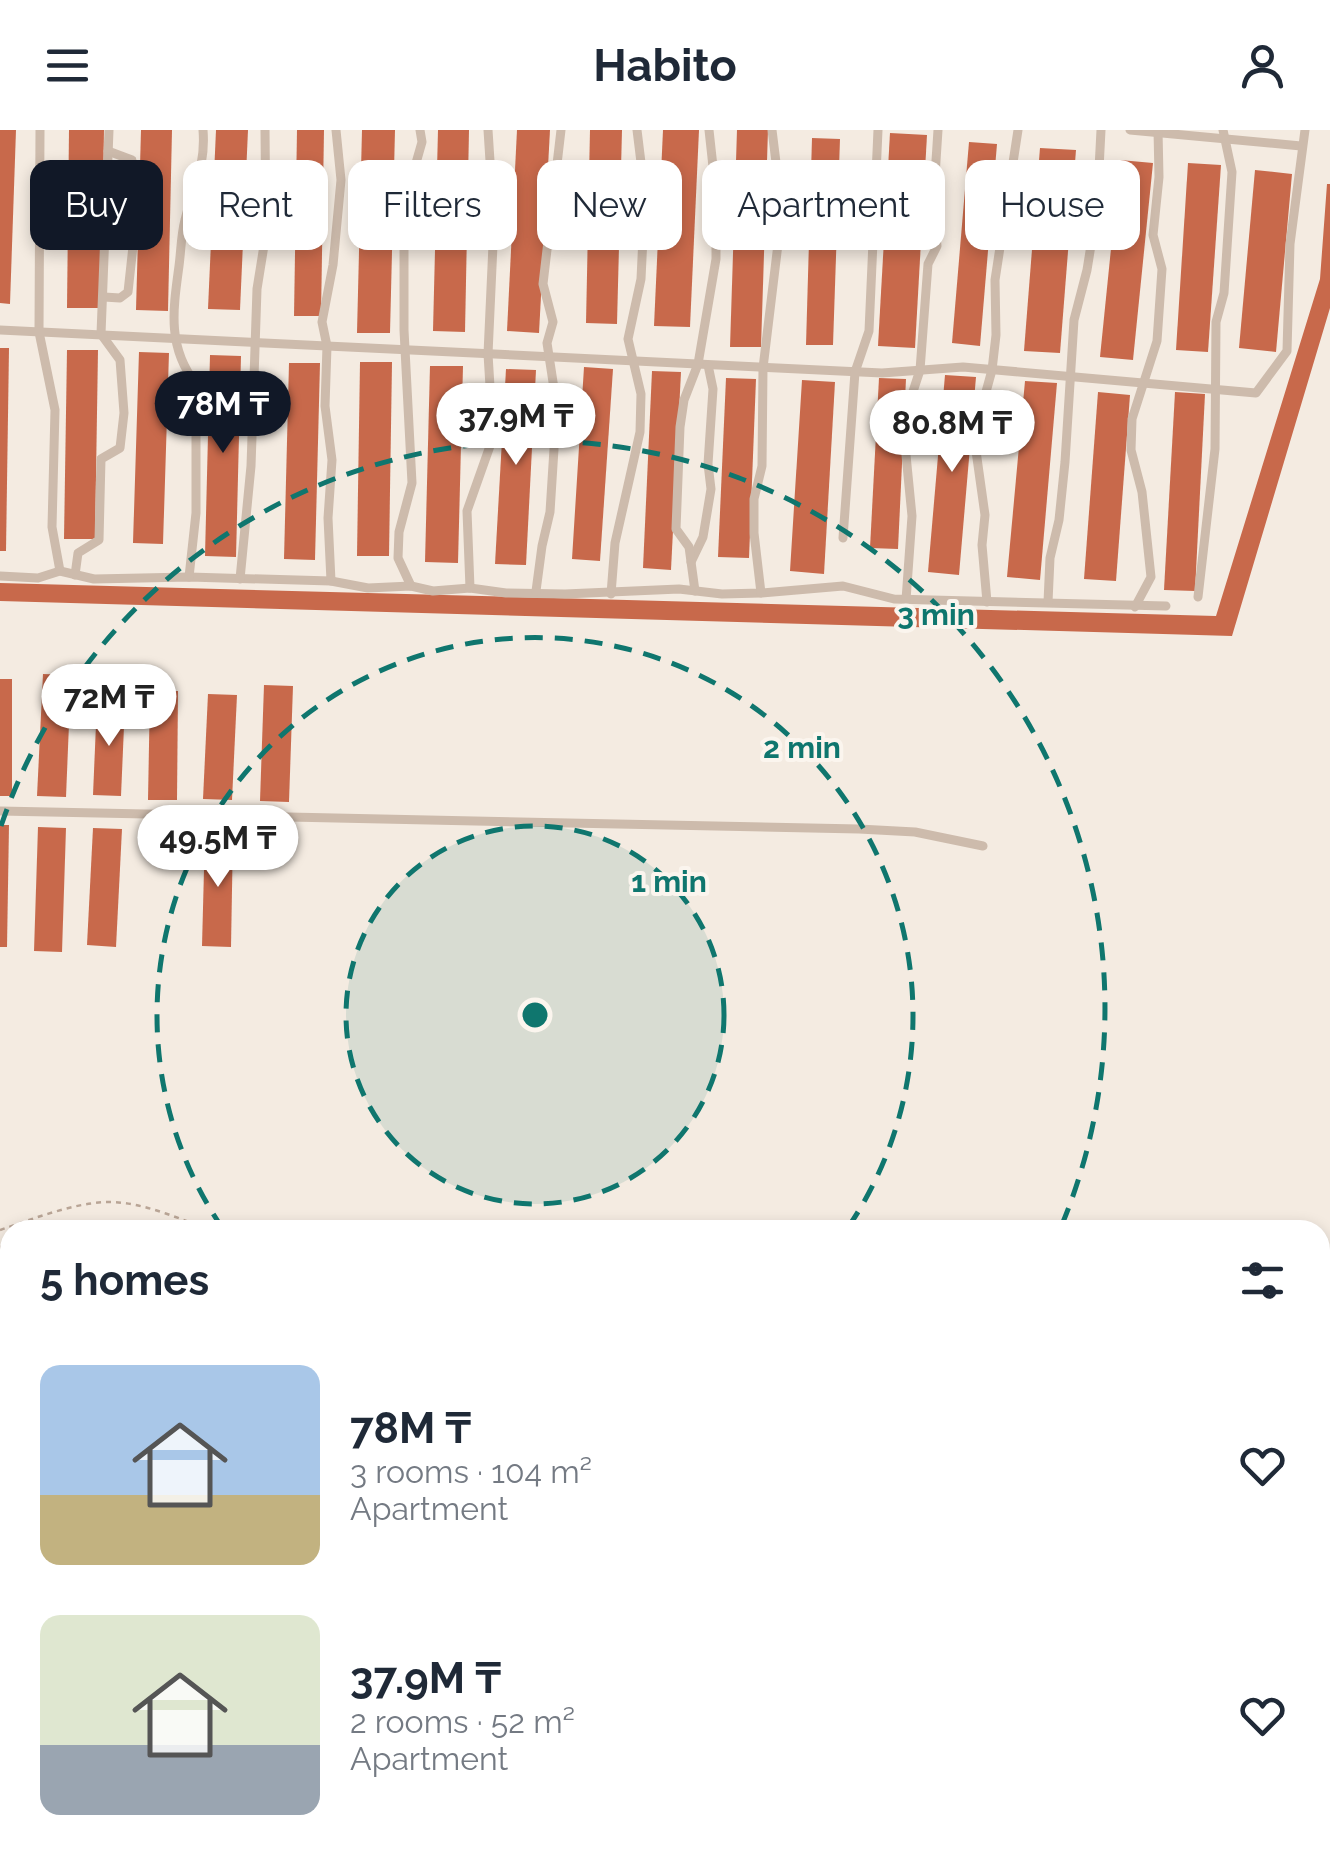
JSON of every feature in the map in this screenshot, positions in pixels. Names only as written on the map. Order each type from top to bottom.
[{"type":"lane","points":[[40,130],[39,332],[55,410],[52,526],[60,571]]},
{"type":"lane","points":[[76,575],[78,553],[100,540],[101,459],[120,448],[122,431],[120,360],[101,334],[108,130]]},
{"type":"lane","points":[[189,578],[196,513],[196,384],[182,367],[173,338],[172,315],[185,221],[204,166],[203,130]]},
{"type":"lane","points":[[240,579],[258,290],[266,233],[265,130]]},
{"type":"lane","points":[[331,581],[328,518],[332,460],[324,382],[327,346],[322,322],[334,265],[341,180],[336,130]]},
{"type":"lane","points":[[410,586],[398,558],[399,532],[412,483],[404,238],[410,184],[422,142],[420,130]]},
{"type":"lane","points":[[470,588],[468,511],[490,446],[488,354],[494,223],[488,130]]},
{"type":"lane","points":[[536,592],[550,512],[555,395],[547,343],[553,322],[543,284],[561,130]]},
{"type":"lane","points":[[611,594],[615,543],[640,432],[641,394],[628,339],[641,280],[645,196],[636,130]]},
{"type":"lane","points":[[696,591],[689,548],[676,529],[684,400],[703,365],[716,259],[716,194],[709,130]]},
{"type":"lane","points":[[761,593],[754,499],[762,466],[763,368],[782,211],[772,130]]},
{"type":"lane","points":[[844,538],[856,372],[869,331],[878,130]]},
{"type":"lane","points":[[906,600],[912,516],[906,413],[920,370],[928,264],[937,246],[934,207],[938,130]]},
{"type":"lane","points":[[987,602],[982,545],[985,515],[976,451],[981,410],[992,370],[996,334],[994,280],[1018,130]]},
{"type":"lane","points":[[1048,602],[1050,558],[1060,520],[1074,320],[1087,270],[1096,208],[1101,130]]},
{"type":"lane","points":[[1130,130],[1224,134],[1301,146]]},
{"type":"lane","points":[[0,330],[856,372],[963,367],[1256,393],[1287,352],[1290,244],[1305,130]]},
{"type":"lane","points":[[1135,607],[1152,577],[1142,492],[1131,450],[1132,419],[1157,341],[1162,270],[1152,235],[1159,177],[1158,131]]},
{"type":"lane","points":[[1198,597],[1211,500],[1216,322],[1224,293],[1232,172],[1224,134]]},
{"type":"lane","points":[[104,297],[120,298],[128,292],[135,203],[132,160],[108,151]]},
{"type":"lane","points":[[691,562],[704,537],[711,489],[708,464],[713,389],[703,365]]},
{"type":"lane","points":[[0,576],[38,578],[60,571],[94,580],[331,581],[368,588],[470,588],[506,593],[611,594],[679,589],[761,593],[843,586],[906,600],[1166,606]]},
{"type":"lane","points":[[0,811],[859,829],[915,832],[983,846]]},
{"type":"path","points":[[34,1220],[108,1202],[153,1209],[183,1220]]},
{"type":"building","points":[[0,130],[16,130],[10,304],[0,303]]},
{"type":"building","points":[[69,130],[104,130],[103,160],[69,160]]},
{"type":"building","points":[[141,130],[172,130],[168,311],[136,310],[138,250],[163,250],[163,160],[140,160]]},
{"type":"building","points":[[216,130],[248,130],[247,160],[215,160]]},
{"type":"building","points":[[297,130],[324,130],[324,160],[297,160]]},
{"type":"building","points":[[362,130],[395,130],[394,160],[361,160]]},
{"type":"building","points":[[438,130],[469,130],[468,160],[437,160]]},
{"type":"building","points":[[517,130],[550,130],[548,160],[537,160],[537,250],[543,250],[539,333],[507,331],[511,250],[517,250]]},
{"type":"building","points":[[590,130],[622,130],[621,160],[589,160]]},
{"type":"building","points":[[663,130],[699,130],[690,327],[654,326],[657,250],[682,250],[682,160],[662,160]]},
{"type":"building","points":[[737,130],[768,130],[767,160],[736,160]]},
{"type":"building","points":[[890,133],[927,135],[926,160],[888,160]]},
{"type":"building","points":[[812,138],[840,139],[839,160],[811,160]]},
{"type":"building","points":[[969,142],[997,144],[996,160],[967,160]]},
{"type":"building","points":[[1040,148],[1076,150],[1075,160],[1039,160]]},
{"type":"building","points":[[1140,162],[1153,163],[1133,360],[1100,357],[1111,250],[1140,250]]},
{"type":"building","points":[[1188,163],[1221,165],[1208,352],[1176,350]]},
{"type":"building","points":[[1255,170],[1292,174],[1276,352],[1239,348]]},
{"type":"building","points":[[1327,184],[1330,308],[1232,636],[0,601],[0,583],[1216,616],[1320,279]]},
{"type":"building","points":[[965,189],[965,250],[988,250],[980,346],[952,343]]},
{"type":"building","points":[[68,250],[102,250],[101,308],[67,308]]},
{"type":"building","points":[[211,250],[243,250],[240,310],[208,309]]},
{"type":"building","points":[[295,250],[322,250],[321,316],[294,316]]},
{"type":"building","points":[[359,250],[392,250],[390,333],[357,333]]},
{"type":"building","points":[[435,250],[467,250],[465,332],[433,331]]},
{"type":"building","points":[[588,250],[619,250],[617,324],[586,323]]},
{"type":"building","points":[[733,250],[764,250],[761,347],[730,347]]},
{"type":"building","points":[[809,250],[836,250],[833,345],[806,345]]},
{"type":"building","points":[[883,250],[921,250],[915,348],[878,346]]},
{"type":"building","points":[[1032,250],[1068,250],[1060,353],[1024,351]]},
{"type":"building","points":[[0,348],[9,348],[6,551],[0,551]]},
{"type":"building","points":[[67,350],[98,350],[95,539],[64,539]]},
{"type":"building","points":[[139,352],[169,353],[163,544],[133,543]]},
{"type":"building","points":[[210,355],[241,356],[236,557],[205,556]]},
{"type":"building","points":[[360,362],[392,362],[389,556],[357,556]]},
{"type":"building","points":[[289,363],[320,363],[315,560],[284,559]]},
{"type":"building","points":[[430,366],[463,366],[458,563],[425,562]]},
{"type":"building","points":[[584,367],[613,369],[600,561],[572,559]]},
{"type":"building","points":[[506,369],[536,370],[526,565],[495,564]]},
{"type":"building","points":[[652,371],[681,372],[671,570],[643,568]]},
{"type":"building","points":[[945,375],[976,377],[959,575],[928,572]]},
{"type":"building","points":[[726,378],[756,379],[749,558],[718,557]]},
{"type":"building","points":[[879,378],[906,379],[898,549],[870,548]]},
{"type":"building","points":[[802,380],[835,382],[824,574],[790,571]]},
{"type":"building","points":[[1025,381],[1057,383],[1040,580],[1007,577]]},
{"type":"building","points":[[1098,392],[1130,395],[1116,581],[1084,579]]},
{"type":"building","points":[[1175,392],[1205,394],[1195,591],[1164,590]]},
{"type":"building","points":[[43,674],[71,675],[66,797],[37,796]]},
{"type":"building","points":[[0,679],[12,679],[12,796],[0,796]]},
{"type":"building","points":[[264,685],[293,686],[289,802],[260,801]]},
{"type":"building","points":[[150,691],[178,691],[177,800],[148,800]]},
{"type":"building","points":[[208,694],[237,695],[232,800],[203,799]]},
{"type":"building","points":[[97,701],[125,703],[121,796],[93,795]]},
{"type":"building","points":[[0,825],[9,825],[7,947],[0,947]]},
{"type":"building","points":[[38,827],[66,828],[62,952],[34,951]]},
{"type":"building","points":[[93,828],[122,829],[116,947],[87,945]]},
{"type":"building","points":[[205,832],[233,832],[231,947],[202,946]]}]
